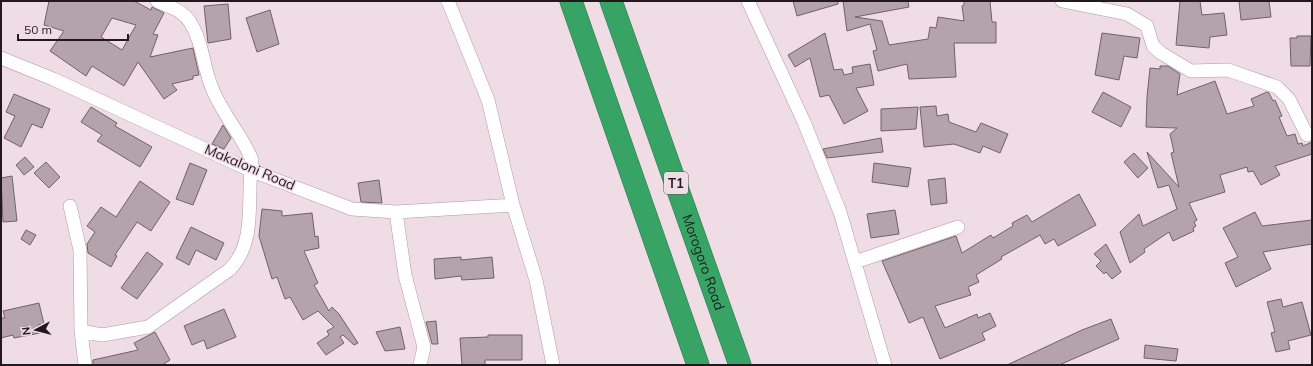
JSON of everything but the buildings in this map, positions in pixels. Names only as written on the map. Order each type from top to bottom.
[{"type":"highway","points":[[571,1],[698,365]]},
{"type":"highway","name":"Morogoro Road","points":[[611,1],[740,365]]},
{"type":"street","points":[[81,331],[102,335],[148,327],[232,267],[239,257],[246,240],[250,170],[252,160],[247,149],[230,124],[212,88],[198,36],[190,21],[179,11],[157,1]]},
{"type":"street","points":[[448,1],[488,100],[513,205],[536,280],[553,365]]},
{"type":"street","points":[[748,1],[804,122],[840,212],[885,365]]},
{"type":"street","points":[[1062,1],[1127,14],[1147,26],[1152,46],[1191,71],[1228,70],[1277,87],[1289,99],[1307,135]]},
{"type":"street","name":"Makaloni Road","points":[[1,58],[53,78],[250,170],[352,208],[396,212],[513,205]]},
{"type":"street","points":[[70,206],[80,250],[81,331],[85,365]]},
{"type":"street","points":[[396,212],[405,276],[424,347],[420,365]]},
{"type":"street","points":[[855,262],[958,227]]}]
